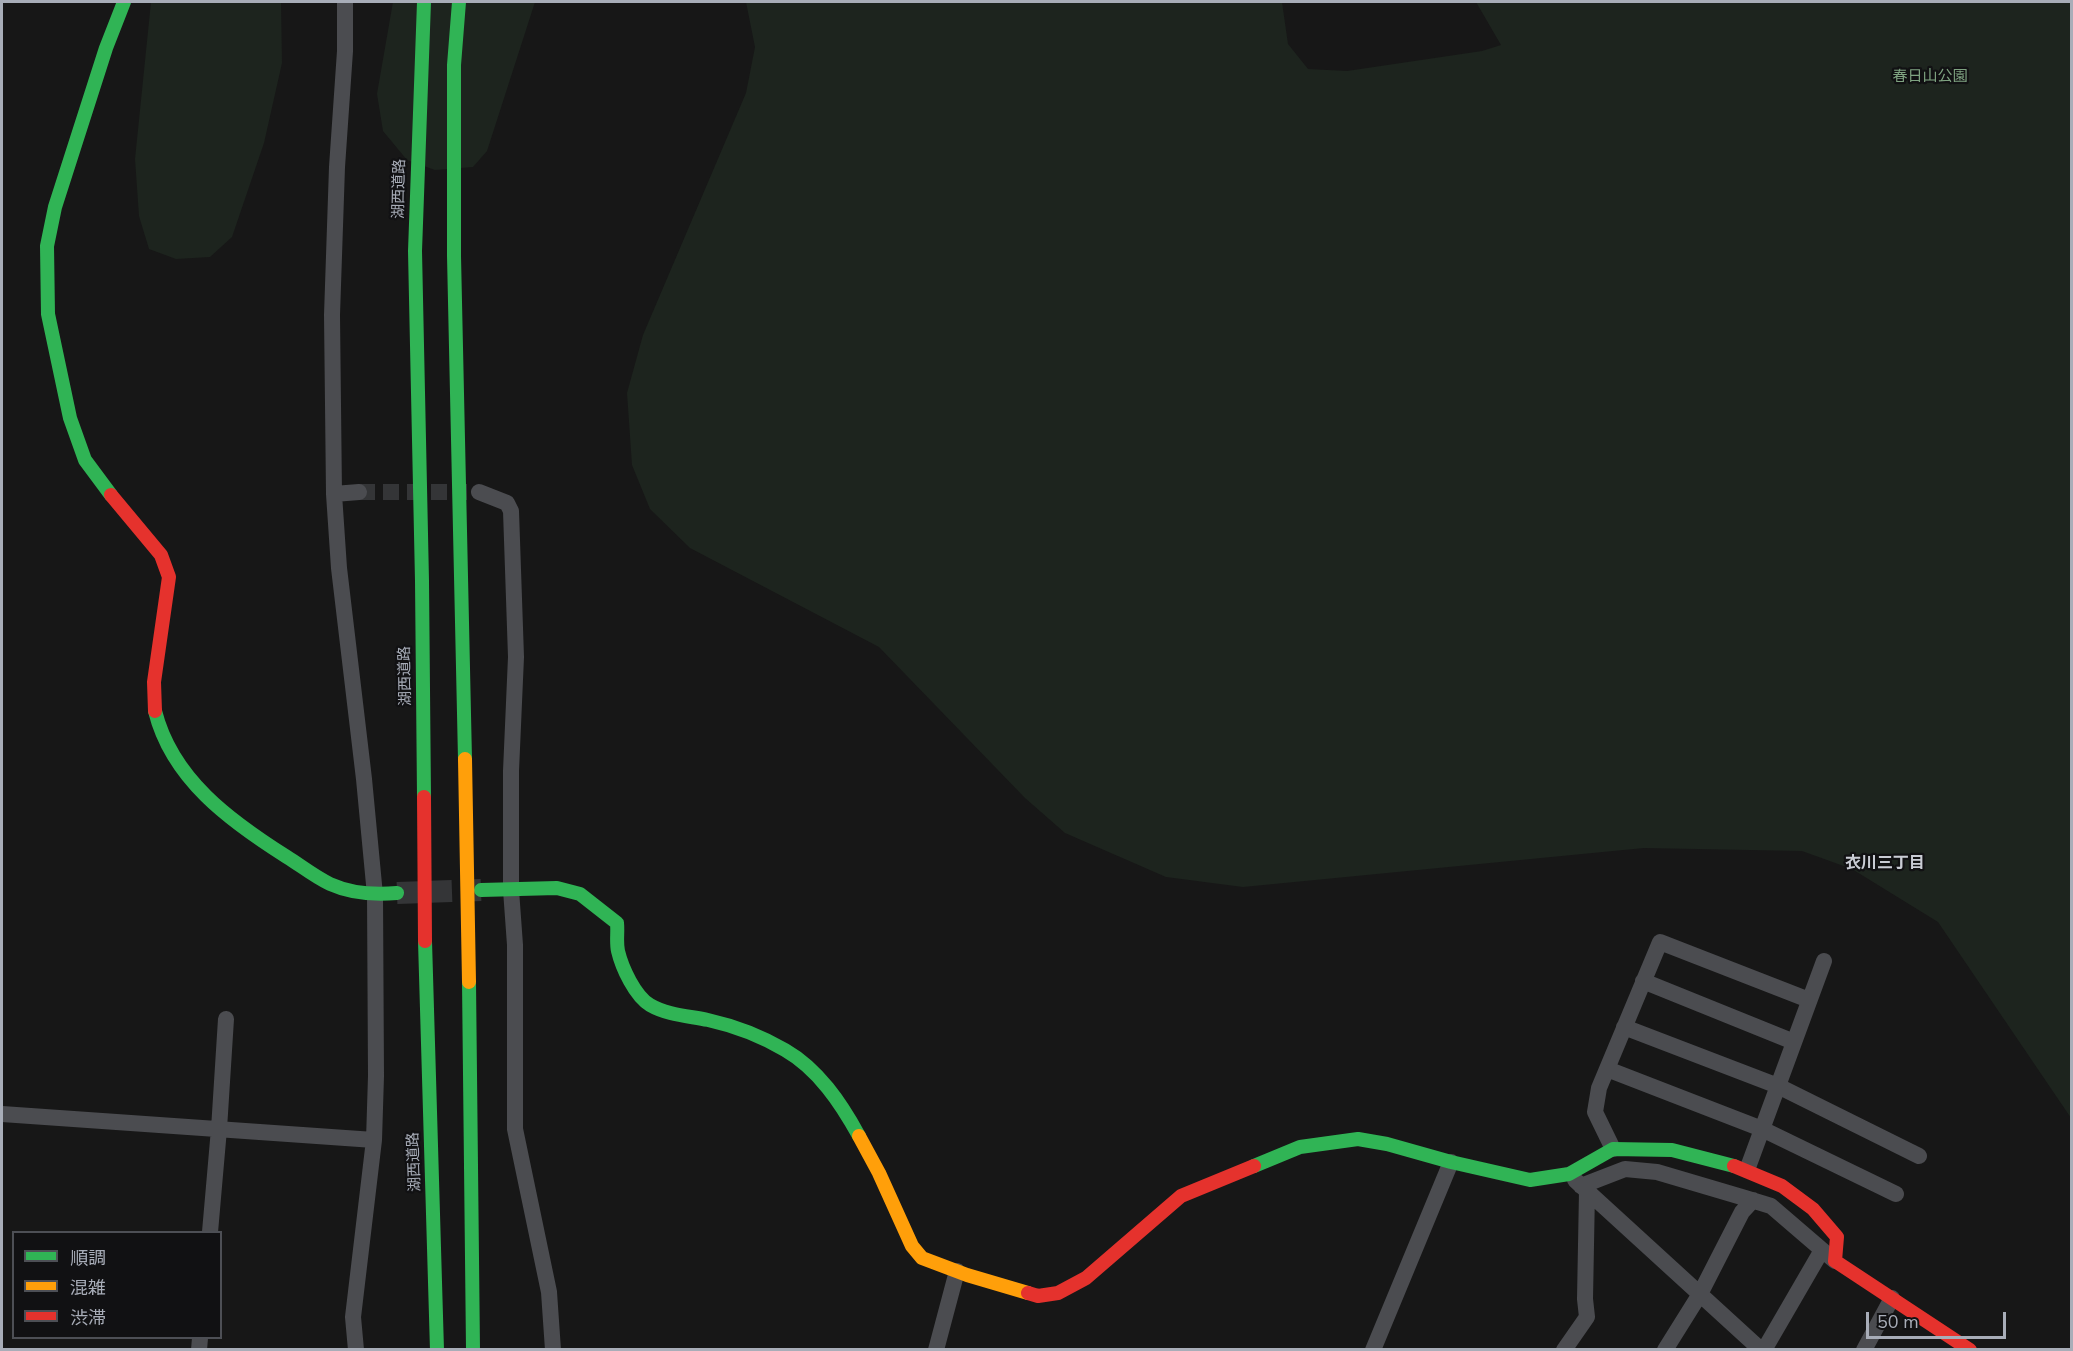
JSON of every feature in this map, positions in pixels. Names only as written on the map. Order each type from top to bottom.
[{"type":"main road","points":[[124,2],[106,48],[55,207],[47,246],[48,314],[70,418],[85,460],[161,555],[169,577],[154,682],[154,707],[159,728],[171,752],[196,787],[242,827],[330,884],[375,895],[397,893]]},
{"type":"main road","name":"湖西道路","points":[[424,2],[415,251],[422,581],[426,996],[436,1350]]},
{"type":"main road","points":[[459,2],[454,64],[454,244],[472,1111],[473,1350]]},
{"type":"main road","points":[[481,890],[558,888],[580,894],[617,923],[618,950],[636,990],[648,1005],[719,1023],[762,1038],[802,1062],[833,1095],[869,1153],[912,1246],[922,1258],[1038,1296],[1058,1293],[1086,1278],[1181,1196],[1300,1148],[1358,1139],[1387,1144],[1451,1162],[1530,1180],[1579,1184],[1613,1149],[1672,1150],[1747,1170],[1782,1186],[1813,1209],[1837,1237],[1828,1256],[1963,1347]]},
{"type":"street","points":[[345,2],[345,51],[337,167],[332,315],[334,494],[339,568],[375,895],[374,1140],[353,1317],[356,1350]]},
{"type":"street","points":[[334,494],[360,492]]},
{"type":"street","points":[[479,492],[507,503],[511,512],[516,657],[511,771],[511,891],[515,945],[515,1129],[549,1292],[553,1350]]},
{"type":"street","points":[[1613,1149],[1595,1112],[1599,1088],[1660,942],[1809,1000]]},
{"type":"street","points":[[1747,1170],[1824,960]]},
{"type":"street","points":[[1643,981],[1794,1042]]},
{"type":"street","points":[[210,1231],[226,1019]]},
{"type":"street","points":[[1624,1027],[1778,1086],[1919,1155]]},
{"type":"street","points":[[1607,1069],[1762,1129],[1896,1194]]},
{"type":"street","points":[[2,1114],[374,1140]]},
{"type":"street","points":[[1373,1350],[1451,1162]]},
{"type":"street","points":[[1625,1169],[1657,1172],[1771,1206],[1828,1256],[1762,1350],[1579,1184],[1625,1169]]},
{"type":"street","points":[[1564,1350],[1587,1317],[1579,1184]]},
{"type":"street","points":[[1665,1350],[1700,1294],[1742,1212],[1753,1200]]},
{"type":"street","points":[[936,1350],[957,1271]]},
{"type":"street","points":[[1864,1350],[1892,1298]]},
{"type":"green space","points":[[151,2],[281,2],[282,63],[264,143],[232,237],[210,257],[176,259],[149,249],[139,216],[135,159]]},
{"type":"green space","points":[[393,2],[535,2],[487,151],[473,167],[435,170],[407,160],[383,131],[377,94]]},
{"type":"green space","name":"春日山公園","points":[[746,2],[1282,2],[1288,44],[1308,69],[1347,71],[1482,51],[1501,45],[1476,2],[2071,2],[2071,1118],[1938,922],[1852,869],[1802,851],[1644,848],[1243,887],[1166,877],[1065,833],[1025,798],[879,647],[690,548],[650,509],[632,465],[627,393],[643,335],[746,93],[755,47]]},
{"type":"tunnel","points":[[359,492],[467,492]]},
{"type":"tunnel","points":[[397,893],[481,890]]},
{"type":"traffic: fast","points":[[111,495],[85,460],[70,418],[48,314],[47,246],[55,207],[106,48],[124,2]]},
{"type":"traffic: fast","points":[[424,2],[415,251],[424,797]]},
{"type":"traffic: fast","points":[[459,2],[454,65],[454,256],[465,759]]},
{"type":"traffic: fast","points":[[155,711],[163,735],[189,778],[206,796],[245,829],[330,884],[363,893],[397,893]]},
{"type":"traffic: fast","points":[[481,890],[557,888],[580,894],[617,923],[617,948],[620,958],[630,981],[644,1001],[664,1011],[738,1028],[785,1050],[808,1067],[828,1088],[859,1136]]},
{"type":"traffic: fast","points":[[425,941],[437,1350]]},
{"type":"traffic: fast","points":[[469,982],[473,1350]]},
{"type":"traffic: fast","points":[[1254,1166],[1300,1147],[1358,1139],[1387,1144],[1451,1162],[1530,1180],[1569,1174],[1613,1149],[1672,1150],[1734,1166]]},
{"type":"traffic: slow","points":[[465,759],[469,982]]},
{"type":"traffic: slow","points":[[859,1136],[879,1173],[912,1246],[922,1258],[967,1275],[1028,1293]]},
{"type":"traffic: jam","points":[[111,495],[161,555],[169,577],[154,682],[155,711]]},
{"type":"traffic: jam","points":[[424,797],[425,941]]},
{"type":"traffic: jam","points":[[1028,1293],[1038,1296],[1058,1293],[1086,1278],[1181,1196],[1254,1166]]},
{"type":"traffic: jam","points":[[1734,1166],[1782,1186],[1813,1209],[1837,1237],[1835,1261],[1970,1350]]},
{"type":"district","name":"衣川三丁目","points":[[1885,864]]}]
